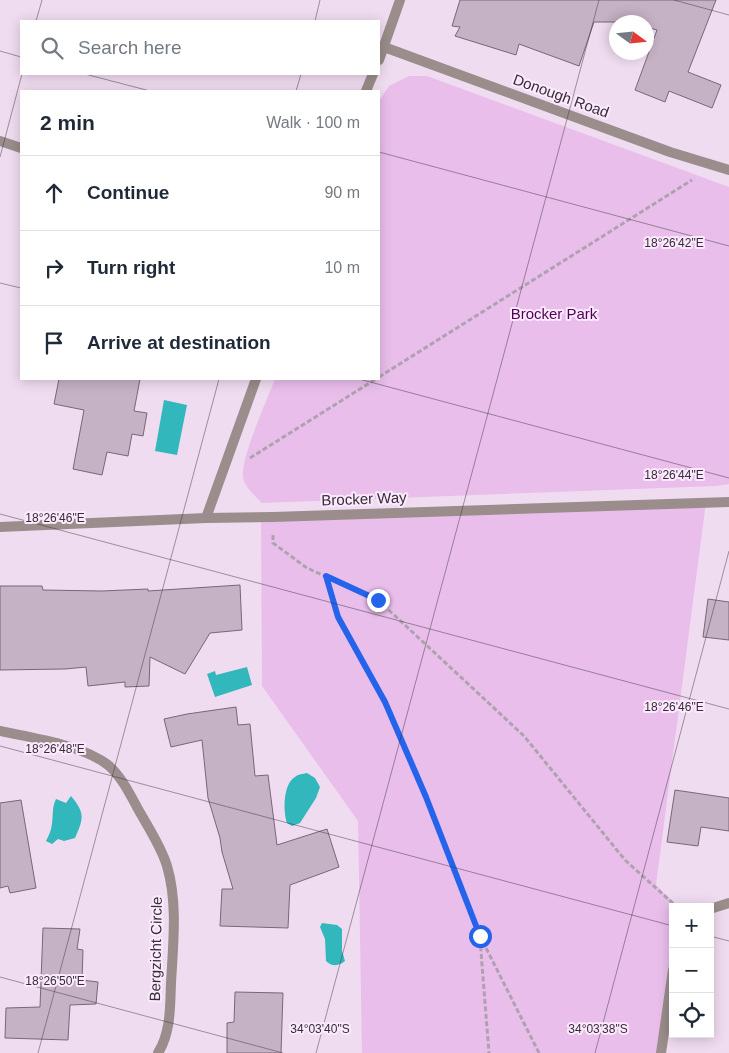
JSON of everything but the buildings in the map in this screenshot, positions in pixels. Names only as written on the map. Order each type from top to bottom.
[{"type":"street","points":[[380,58],[400,0]]},
{"type":"street","name":"Donough Road","points":[[384,48],[713,166],[729,170]]},
{"type":"street","points":[[366,90],[373,75]]},
{"type":"street","points":[[0,140],[20,148]]},
{"type":"street","points":[[206,518],[256,380]]},
{"type":"street","name":"Brocker Way","points":[[0,527],[206,518],[729,502]]},
{"type":"street","name":"Bergzicht Circle","points":[[0,731],[56,743],[92,755],[108,766],[126,787],[149,829],[166,865],[172,891],[174,937],[170,1012],[166,1034],[158,1053]]},
{"type":"street","points":[[714,908],[729,903]]},
{"type":"street","points":[[661,1053],[670,993]]},
{"type":"path","points":[[380,376],[713,166]]},
{"type":"path","points":[[220,477],[374,380]]},
{"type":"path","points":[[273,517],[273,543],[307,568],[378,600],[524,736],[625,860],[673,903]]},
{"type":"path","points":[[326,576],[338,617],[385,702],[426,797],[480,936],[539,1053]]},
{"type":"path","points":[[480,936],[489,1053]]},
{"type":"green space","name":"Brocker Park","points":[[409,76],[427,76],[729,187],[729,484],[262,503],[248,488],[243,478],[243,469],[255,429],[275,380],[380,380],[380,100],[389,86]]},
{"type":"green space","points":[[706,502],[656,885],[674,903],[669,903],[669,998],[661,1053],[362,1053],[358,821],[262,686],[261,517]]},
{"type":"water","points":[[164,400],[187,405],[177,455],[155,451]]},
{"type":"water","points":[[247,667],[252,685],[215,697],[207,674],[215,671],[216,675]]},
{"type":"water","points":[[307,773],[315,778],[320,787],[316,798],[300,823],[292,826],[287,823],[286,818],[286,791],[291,780],[298,775]]},
{"type":"water","points":[[71,796],[79,807],[82,816],[78,831],[75,838],[64,841],[58,839],[52,844],[46,841],[51,829],[54,803],[56,799],[66,803]]},
{"type":"water","points":[[322,923],[337,925],[342,929],[342,951],[345,961],[340,964],[333,965],[326,961],[325,939],[320,927]]},
{"type":"route","points":[[378,600],[326,576],[338,617],[385,702],[426,797],[480,936]]}]
